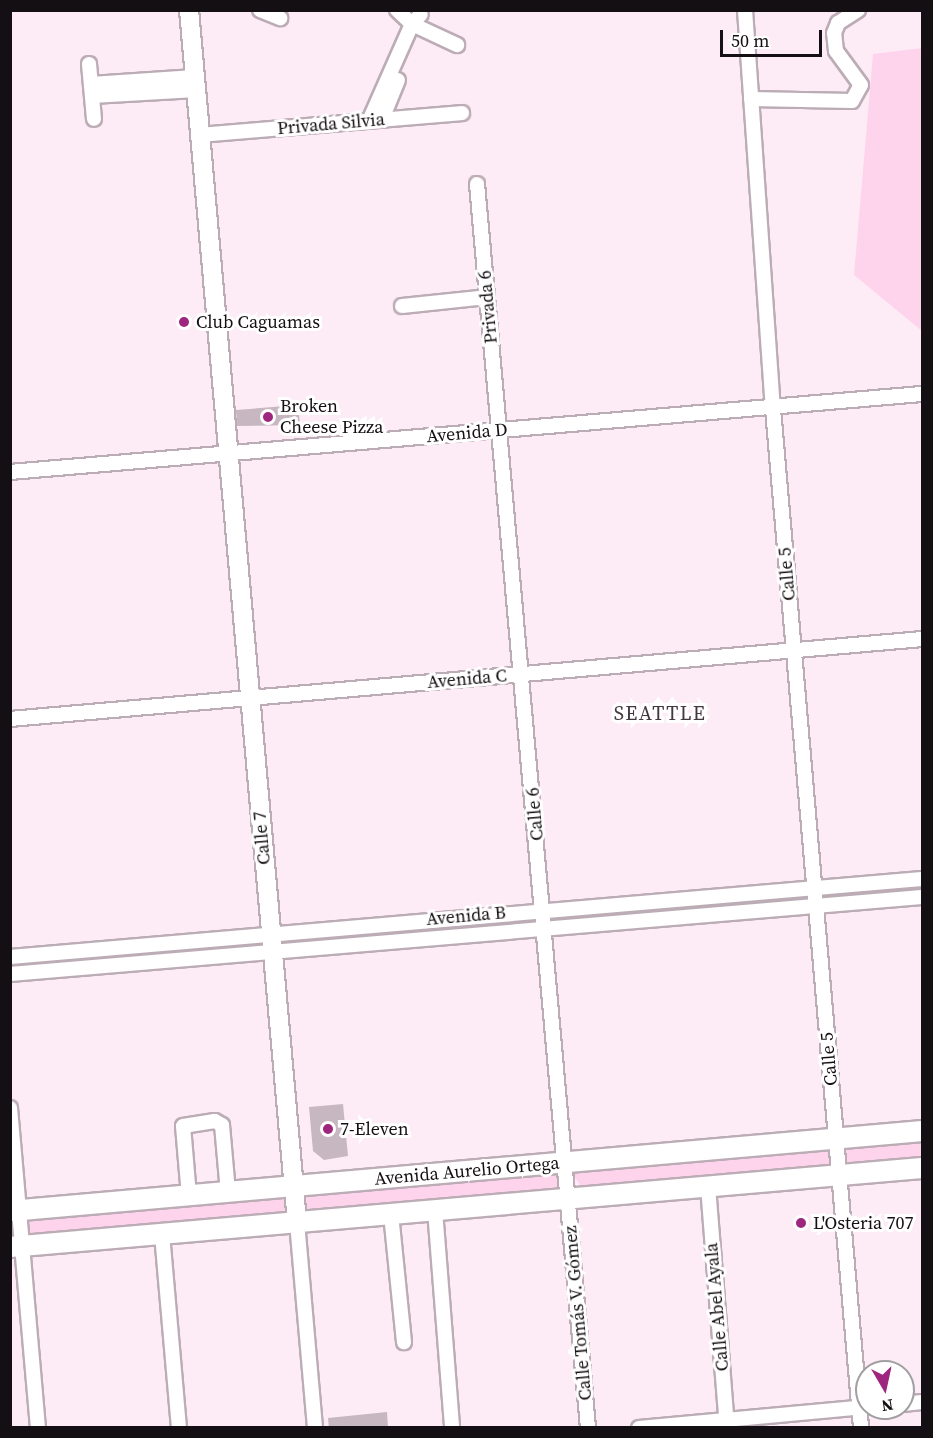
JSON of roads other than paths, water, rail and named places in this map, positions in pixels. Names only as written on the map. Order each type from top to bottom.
[{"type":"main road","name":"Avenida Aurelio Ortega","points":[[15,1211],[922,1131]]},
{"type":"main road","name":"Avenida Aurelio Ortega","points":[[16,1247],[922,1167]]},
{"type":"street","points":[[260,10],[280,18]]},
{"type":"street","points":[[397,10],[418,19],[457,45]]},
{"type":"street","name":"Calle 5","points":[[745,10],[773,409],[835,1138],[842,1175],[859,1360]]},
{"type":"street","points":[[751,99],[852,101],[861,85],[836,51],[834,33],[838,23],[858,10]]},
{"type":"street","name":"Calle 7","points":[[189,11],[297,1222]]},
{"type":"street","points":[[376,120],[418,19]]},
{"type":"street","points":[[89,64],[94,118]]},
{"type":"street","points":[[92,90],[196,83]]},
{"type":"street","name":"Privada Silvia","points":[[200,135],[462,113]]},
{"type":"street","name":"Privada 6","points":[[477,184],[499,430]]},
{"type":"street","points":[[402,306],[487,297]]},
{"type":"street","name":"Avenida D","points":[[10,472],[773,409],[922,394]]},
{"type":"street","name":"Calle 6","points":[[499,430],[568,1198]]},
{"type":"street","name":"Avenida C","points":[[10,719],[922,639]]},
{"type":"street","points":[[922,879],[922,897]]},
{"type":"street","name":"Avenida B","points":[[10,974],[113,966],[543,910],[922,879]]},
{"type":"street","name":"Avenida B","points":[[10,957],[112,950],[272,945],[544,930],[922,897]]},
{"type":"street","points":[[112,950],[113,966]]},
{"type":"street","points":[[10,1108],[16,1247],[38,1428]]},
{"type":"street","points":[[189,1196],[183,1126],[215,1121],[222,1125],[228,1192]]},
{"type":"street","name":"Calle Abel Ayala","points":[[708,1186],[727,1424]]},
{"type":"street","name":"Calle Tomás V. Gómez","points":[[568,1198],[588,1428]]},
{"type":"street","points":[[435,1210],[452,1428]]},
{"type":"street","points":[[391,1214],[404,1342]]},
{"type":"street","points":[[297,1222],[315,1428]]},
{"type":"street","points":[[162,1234],[179,1428]]},
{"type":"street","points":[[639,1428],[727,1424],[855,1408]]},
{"type":"place","name":"Club Caguamas","points":[[184,322]]},
{"type":"place","name":"Broken Cheese Pizza","points":[[268,417]]},
{"type":"place","name":"7-Eleven","points":[[328,1129]]},
{"type":"place","name":"L'Osteria 707","points":[[801,1223]]},
{"type":"district","name":"SEATTLE","points":[[660,713]]}]
